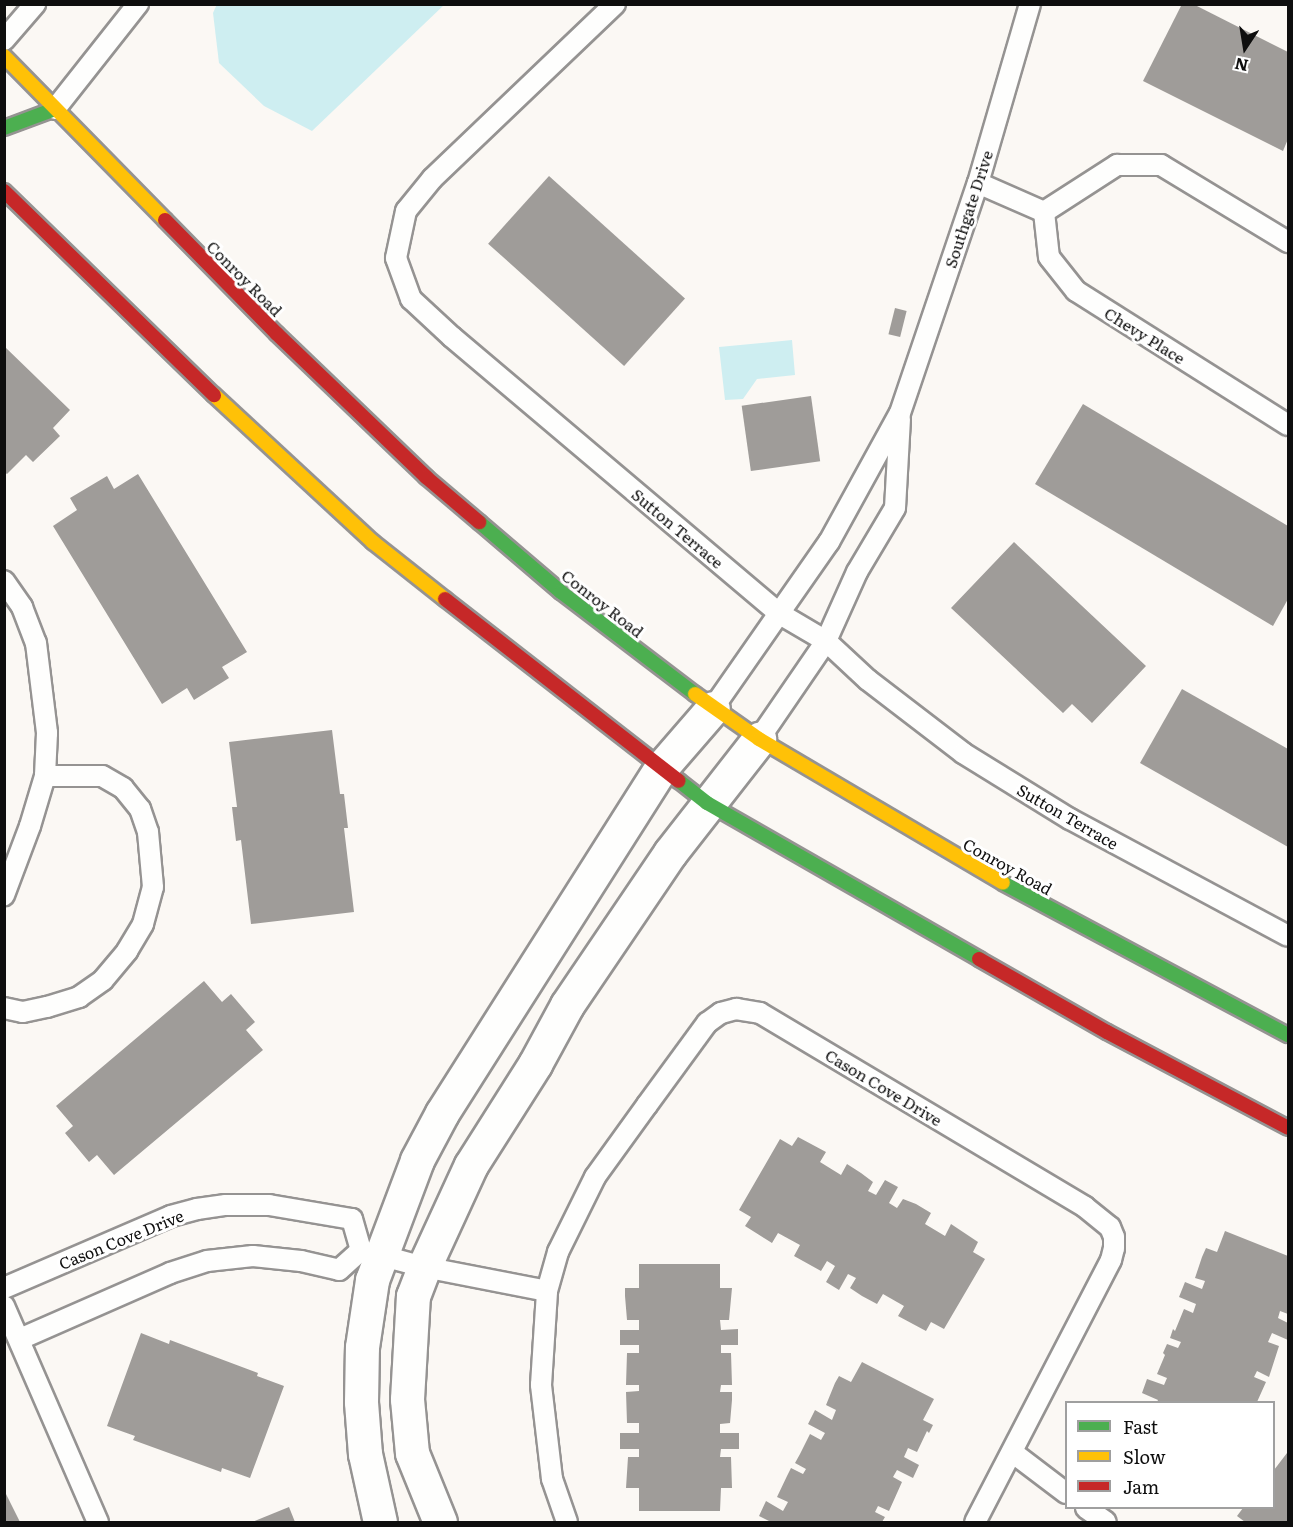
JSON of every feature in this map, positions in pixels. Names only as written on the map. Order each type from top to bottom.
[{"type":"main road","name":"Conroy Road","points":[[4,56],[277,334],[426,477],[561,592],[713,708],[759,739],[994,878],[1288,1035]]},
{"type":"main road","points":[[4,128],[55,108]]},
{"type":"main road","points":[[4,191],[204,386],[373,542],[707,803],[1107,1032],[1288,1128]]},
{"type":"street","points":[[380,1522],[365,1454],[361,1402],[362,1347],[372,1280],[371,1252],[442,1113],[661,768],[713,708]]},
{"type":"street","points":[[440,1522],[412,1454],[407,1399],[413,1296],[424,1267],[471,1165],[535,1064],[567,1005],[666,857],[759,739]]},
{"type":"lane","points":[[4,40],[35,4]]},
{"type":"lane","points":[[55,108],[138,4]]},
{"type":"lane","name":"Sutton Terrace","points":[[615,4],[432,178],[406,211],[396,258],[411,299],[452,337],[780,614],[826,641],[868,680],[963,753],[1070,819],[1288,936]]},
{"type":"lane","name":"Southgate Drive","points":[[713,708],[829,542],[900,413],[978,183],[1030,4]]},
{"type":"lane","points":[[978,183],[1044,212],[1117,165],[1161,165],[1288,242]]},
{"type":"lane","name":"Chevy Place","points":[[1044,212],[1049,257],[1076,291],[1288,425]]},
{"type":"lane","name":"Southgate Drive","points":[[759,739],[826,641],[857,572],[895,508],[900,413]]},
{"type":"lane","points":[[4,581],[22,608],[36,643],[47,733],[45,776],[30,826],[4,895]]},
{"type":"lane","points":[[4,1008],[23,1012],[47,1007],[79,997],[103,980],[127,951],[143,924],[153,887],[148,832],[140,809],[123,788],[102,776],[45,776]]},
{"type":"lane","name":"Cason Cove Drive","points":[[567,1522],[552,1479],[541,1385],[547,1291],[567,1229],[595,1177],[707,1023],[721,1013],[736,1009],[760,1013],[1085,1207],[1110,1227],[1114,1236],[1111,1260],[975,1522]]},
{"type":"lane","name":"Cason Cove Drive","points":[[4,1287],[171,1216],[226,1205],[269,1205],[352,1219],[371,1252]]},
{"type":"lane","points":[[20,1339],[170,1273],[207,1261],[253,1256],[301,1261],[339,1270],[371,1252],[424,1267],[547,1291]]},
{"type":"lane","points":[[4,1306],[98,1522]]},
{"type":"lane","points":[[1012,1452],[1065,1492]]},
{"type":"lane","points":[[1087,1509],[1106,1522]]},
{"type":"water","points":[[217,4],[444,5],[312,131],[264,106],[219,63],[213,13]]},
{"type":"water","points":[[792,340],[795,375],[757,379],[743,399],[725,400],[719,347]]},
{"type":"building","points":[[1182,4],[1193,4],[1288,52],[1288,139],[1283,151],[1143,81]]},
{"type":"building","points":[[549,176],[685,298],[624,366],[488,244]]},
{"type":"building","points":[[895,308],[907,311],[900,337],[888,334]]},
{"type":"building","points":[[4,346],[70,410],[53,428],[60,436],[33,462],[26,455],[7,474],[4,472]]},
{"type":"building","points":[[811,396],[820,461],[751,471],[742,406]]},
{"type":"building","points":[[1083,404],[1288,526],[1288,599],[1273,626],[1035,484]]},
{"type":"building","points":[[138,474],[247,652],[222,667],[229,678],[194,700],[187,688],[162,704],[53,526],[77,510],[70,498],[107,476],[114,489]]},
{"type":"building","points":[[1014,542],[1146,666],[1092,723],[1072,704],[1063,713],[951,608]]},
{"type":"building","points":[[1182,689],[1288,749],[1288,847],[1140,763]]},
{"type":"building","points":[[332,730],[340,794],[344,794],[348,828],[344,828],[354,912],[251,924],[241,840],[236,841],[232,807],[237,807],[229,742]]},
{"type":"building","points":[[204,981],[222,1002],[231,994],[255,1022],[246,1030],[263,1050],[114,1175],[97,1155],[89,1162],[65,1133],[73,1126],[56,1106]]},
{"type":"building","points":[[798,1137],[826,1152],[820,1162],[841,1175],[847,1164],[861,1173],[873,1182],[868,1191],[876,1195],[885,1180],[898,1187],[889,1203],[897,1208],[903,1199],[916,1204],[931,1213],[925,1224],[945,1236],[951,1224],[978,1242],[973,1252],[985,1259],[944,1329],[931,1322],[926,1331],[898,1316],[904,1306],[883,1294],[877,1304],[862,1296],[850,1288],[856,1278],[848,1274],[839,1290],[826,1282],[835,1266],[827,1261],[821,1271],[794,1256],[800,1245],[778,1233],[772,1243],[745,1226],[751,1217],[739,1210],[780,1139],[792,1146]]},
{"type":"building","points":[[1225,1231],[1288,1256],[1288,1314],[1280,1311],[1278,1318],[1288,1323],[1288,1340],[1272,1333],[1268,1342],[1279,1346],[1269,1377],[1257,1371],[1254,1377],[1266,1382],[1257,1401],[1158,1401],[1142,1393],[1147,1379],[1164,1385],[1167,1378],[1157,1374],[1165,1355],[1163,1353],[1167,1344],[1178,1348],[1181,1342],[1170,1338],[1173,1329],[1175,1331],[1184,1309],[1193,1313],[1196,1304],[1179,1297],[1185,1282],[1202,1289],[1205,1281],[1195,1278],[1202,1257],[1206,1248],[1217,1252]]},
{"type":"building","points":[[639,1264],[720,1264],[720,1288],[732,1288],[729,1320],[720,1320],[721,1330],[738,1329],[738,1345],[721,1345],[721,1353],[731,1353],[732,1385],[721,1385],[720,1392],[732,1392],[732,1400],[730,1423],[720,1424],[720,1433],[739,1433],[739,1449],[721,1449],[720,1457],[731,1457],[732,1488],[721,1488],[720,1511],[639,1511],[639,1488],[626,1488],[628,1457],[639,1457],[639,1449],[620,1449],[620,1433],[639,1433],[639,1423],[627,1423],[626,1392],[639,1391],[639,1385],[626,1385],[627,1353],[639,1353],[639,1345],[620,1345],[620,1330],[639,1330],[639,1320],[627,1320],[625,1288],[639,1288]]},
{"type":"building","points":[[141,1333],[169,1344],[170,1340],[258,1373],[257,1376],[284,1386],[250,1478],[222,1468],[221,1472],[133,1440],[135,1436],[107,1426]]},
{"type":"building","points":[[862,1362],[934,1399],[923,1420],[933,1425],[929,1433],[927,1431],[917,1452],[908,1448],[904,1457],[919,1465],[913,1478],[897,1470],[893,1477],[902,1482],[889,1511],[878,1506],[875,1512],[885,1517],[882,1522],[771,1522],[759,1516],[766,1501],[783,1511],[788,1502],[777,1497],[791,1468],[803,1474],[806,1469],[795,1463],[810,1434],[821,1440],[825,1433],[808,1424],[815,1410],[832,1420],[836,1410],[826,1405],[835,1383],[839,1376],[851,1382]]},
{"type":"building","points":[[1287,1453],[1288,1522],[1245,1522],[1237,1516],[1242,1509],[1275,1509],[1275,1469]]},
{"type":"building","points":[[4,1490],[20,1522],[4,1522]]},
{"type":"building","points":[[289,1507],[295,1522],[252,1522]]},
{"type":"traffic: fast","points":[[4,128],[55,109]]},
{"type":"traffic: fast","points":[[479,522],[561,592],[695,694]]},
{"type":"traffic: fast","points":[[679,781],[707,803],[979,959]]},
{"type":"traffic: fast","points":[[1003,883],[1288,1035]]},
{"type":"traffic: slow","points":[[4,56],[165,220]]},
{"type":"traffic: slow","points":[[214,395],[373,542],[445,599]]},
{"type":"traffic: slow","points":[[695,694],[759,739],[1003,883]]},
{"type":"traffic: jam","points":[[4,191],[214,395]]},
{"type":"traffic: jam","points":[[165,220],[277,334],[426,477],[479,522]]},
{"type":"traffic: jam","points":[[445,599],[679,781]]},
{"type":"traffic: jam","points":[[979,959],[1107,1032],[1288,1128]]}]
